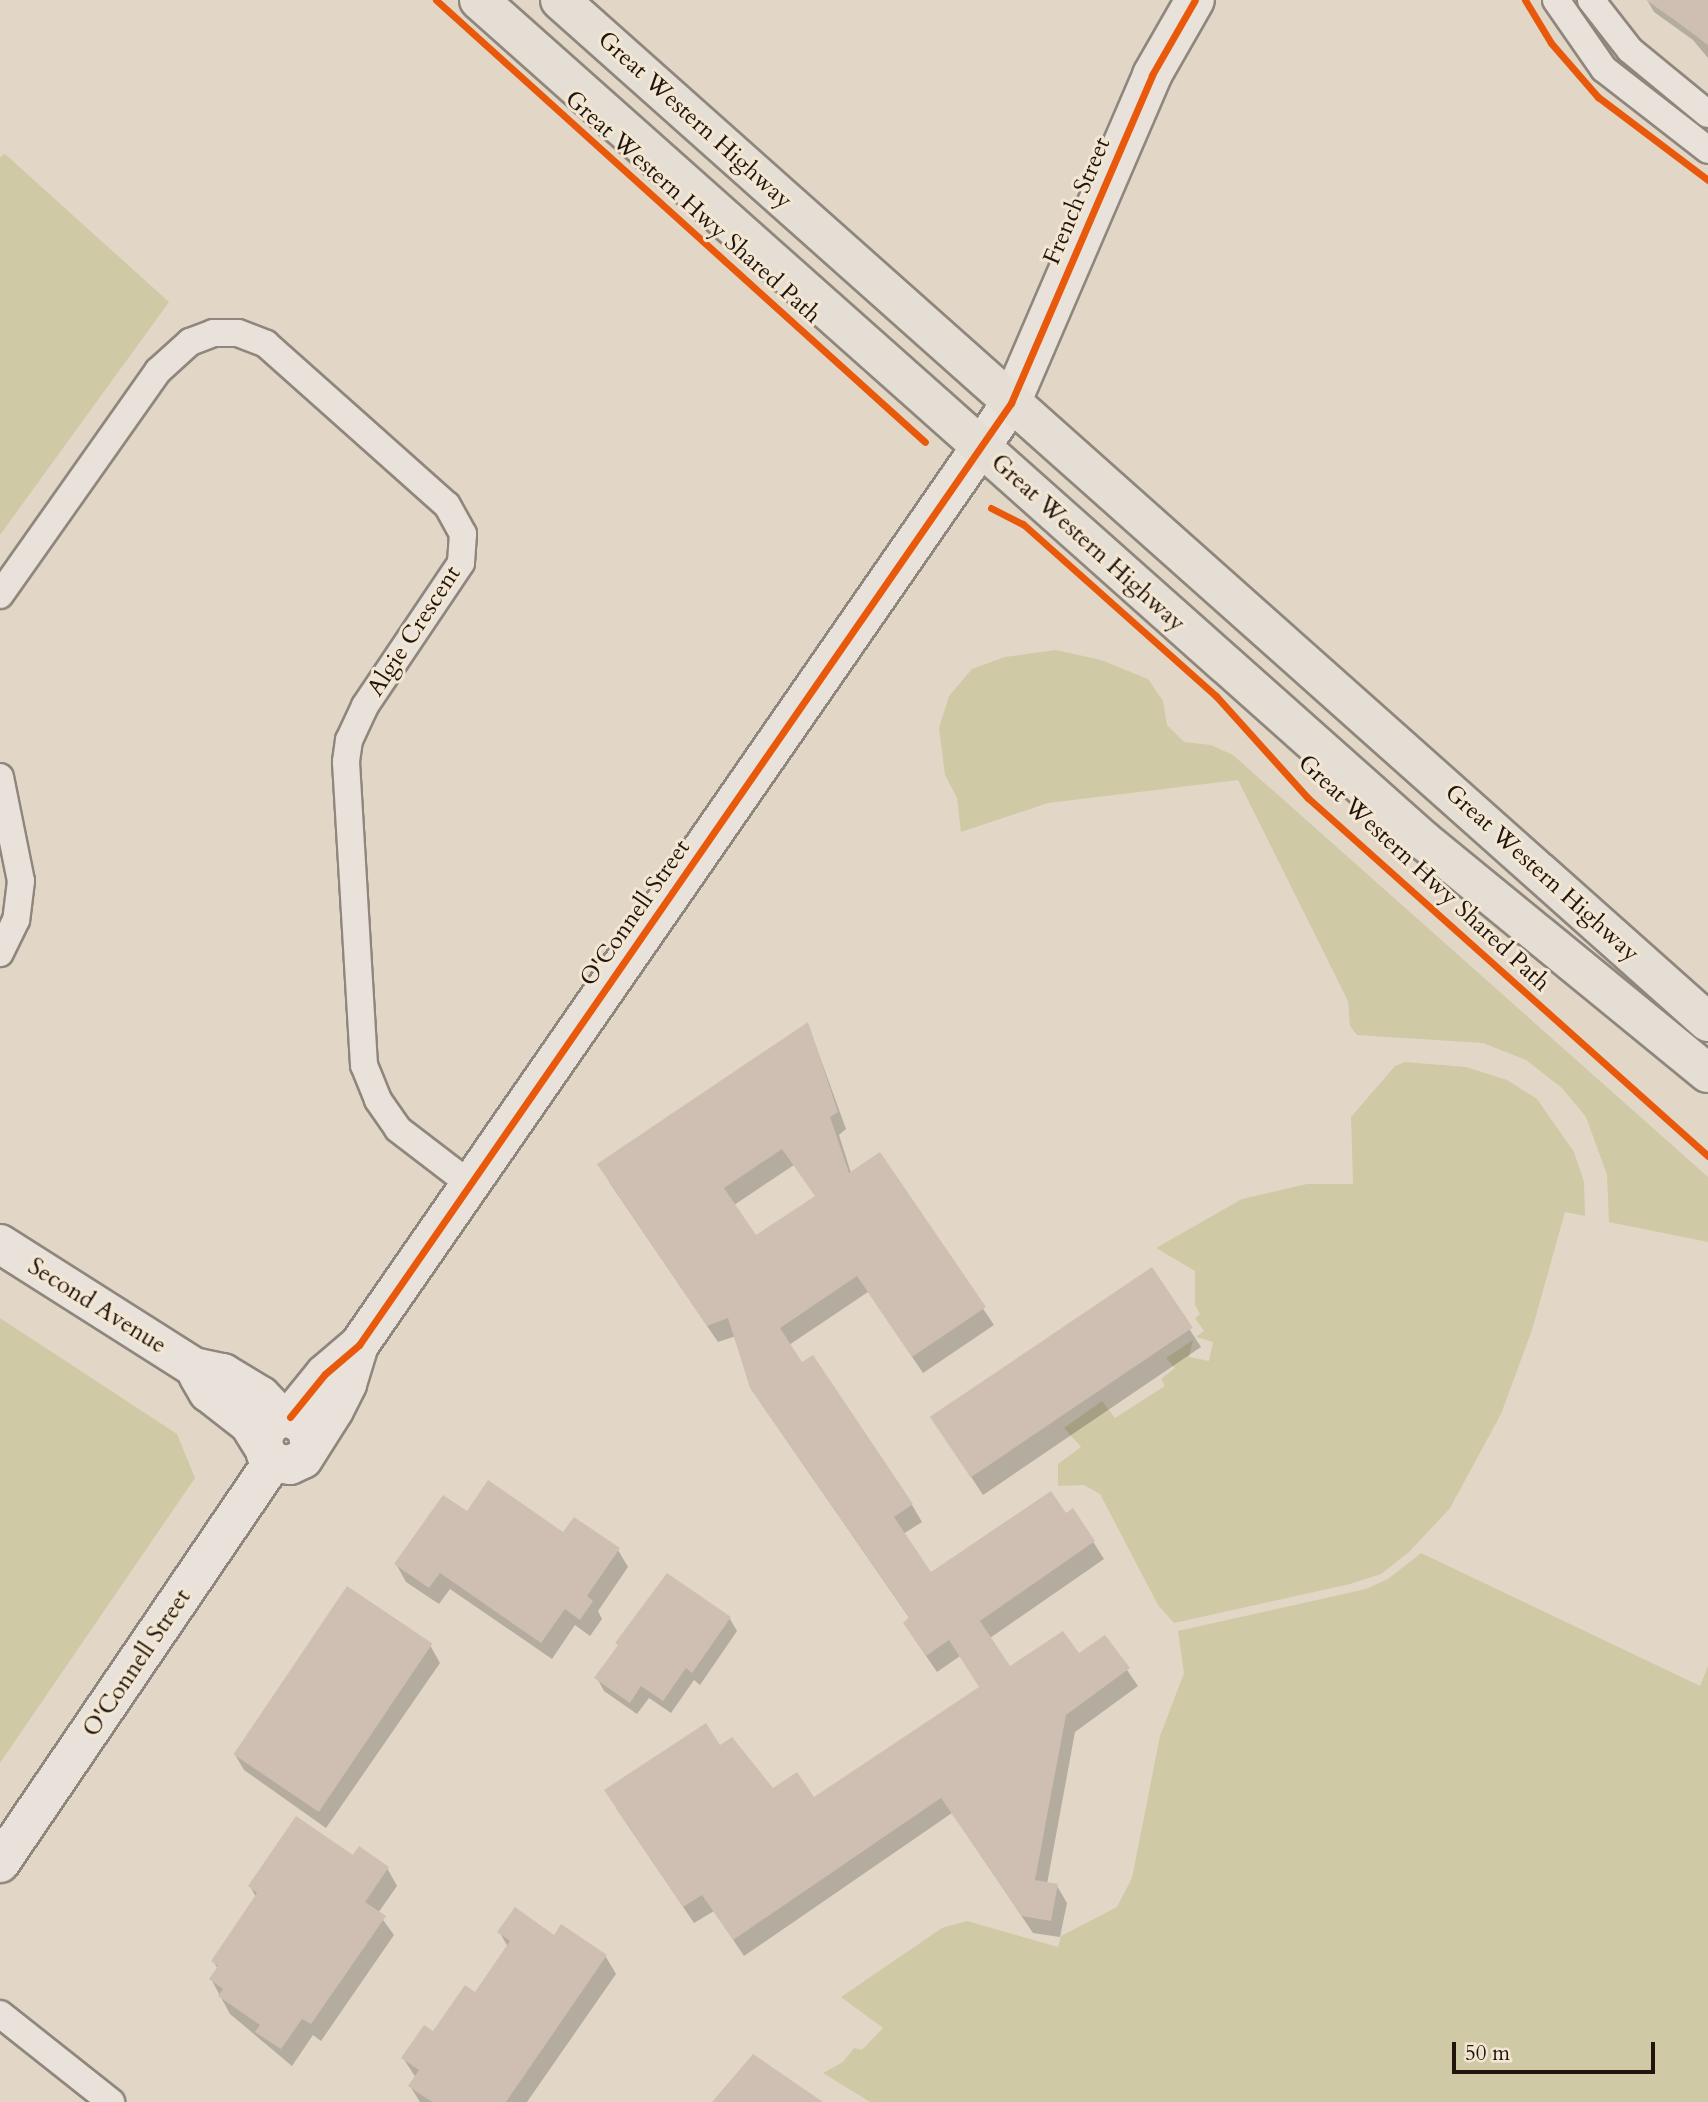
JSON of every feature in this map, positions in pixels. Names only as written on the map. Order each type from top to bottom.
[{"type":"highway","name":"Great Western Highway","points":[[479,0],[997,424],[1708,1022]]},
{"type":"highway","name":"Great Western Highway","points":[[560,0],[1423,840],[1708,1073]]},
{"type":"street","name":"French Street","points":[[997,424],[1152,75],[1195,0]]},
{"type":"street","points":[[1556,0],[1604,69],[1708,150]]},
{"type":"street","points":[[1591,0],[1630,50],[1708,114]]},
{"type":"street","name":"Algie Crescent","points":[[0,595],[158,371],[190,342],[214,333],[238,333],[266,344],[447,505],[463,534],[461,563],[365,706],[349,740],[346,762],[364,1065],[378,1100],[398,1129],[471,1185]]},
{"type":"street","name":"O'Connell Street","points":[[0,1863],[325,1374],[359,1345],[997,424]]},
{"type":"street","points":[[0,777],[21,881],[16,920],[0,953]]},
{"type":"street","name":"Second Avenue","points":[[0,1244],[194,1367],[223,1373],[261,1396],[283,1437]]},
{"type":"street","points":[[0,2014],[111,2102]]},
{"type":"shaded area","points":[[5,154],[169,302],[0,535],[0,157]]},
{"type":"shaded area","points":[[1056,650],[1101,660],[1148,679],[1163,701],[1167,725],[1184,742],[1211,745],[1233,755],[1708,1177],[1708,1242],[1609,1222],[1607,1175],[1586,1117],[1562,1088],[1526,1060],[1483,1043],[1357,1035],[1350,1026],[1348,1001],[1238,780],[1048,803],[961,832],[957,798],[945,775],[939,728],[949,696],[972,669],[1005,657]]},
{"type":"shaded area","points":[[1405,1062],[1466,1067],[1507,1080],[1537,1099],[1574,1152],[1584,1182],[1585,1216],[1565,1212],[1532,1330],[1501,1414],[1450,1508],[1409,1552],[1381,1574],[1350,1584],[1174,1623],[1158,1605],[1100,1494],[1084,1485],[1058,1486],[1058,1464],[1081,1447],[1064,1428],[1102,1401],[1115,1418],[1165,1386],[1161,1379],[1175,1368],[1166,1358],[1193,1340],[1189,1357],[1209,1361],[1213,1342],[1196,1337],[1204,1331],[1195,1318],[1200,1314],[1195,1305],[1195,1271],[1156,1248],[1242,1199],[1307,1184],[1353,1184],[1351,1117],[1395,1066]]},
{"type":"shaded area","points":[[0,1318],[177,1434],[195,1478],[0,1763]]},
{"type":"shaded area","points":[[1421,1553],[1700,1686],[1708,1666],[1708,2102],[870,2102],[823,2073],[843,2062],[854,2048],[862,2050],[883,2028],[841,1997],[942,1928],[967,1921],[1058,1947],[1061,1936],[1117,1907],[1132,1878],[1160,1736],[1184,1673],[1178,1631],[1366,1589],[1388,1579]]},
{"type":"building","points":[[1646,0],[1708,0],[1708,45],[1676,21]]},
{"type":"building","points":[[808,1022],[838,1112],[830,1117],[849,1173],[880,1152],[986,1307],[912,1357],[857,1276],[780,1328],[802,1362],[813,1355],[913,1504],[894,1517],[931,1572],[1051,1491],[1066,1513],[1073,1508],[1095,1541],[980,1621],[1010,1666],[1063,1631],[1079,1653],[1105,1635],[1130,1668],[1066,1715],[1035,1880],[1058,1884],[1051,1921],[1022,1916],[941,1798],[733,1940],[702,1895],[683,1907],[604,1790],[706,1723],[720,1745],[732,1737],[773,1788],[797,1772],[814,1797],[979,1687],[949,1640],[926,1656],[903,1623],[909,1617],[750,1388],[728,1318],[707,1326],[597,1164]],"holes":[[[782,1149],[815,1196],[756,1235],[724,1188]]]},
{"type":"building","points":[[1152,1267],[1193,1328],[971,1477],[930,1417]]},
{"type":"building","points":[[488,1480],[563,1532],[574,1517],[620,1548],[587,1596],[593,1601],[580,1620],[565,1609],[541,1643],[440,1573],[429,1588],[394,1564],[443,1495],[467,1511]]},
{"type":"building","points":[[667,1573],[731,1617],[692,1673],[686,1668],[663,1701],[641,1686],[630,1703],[594,1678],[618,1645],[615,1643]]},
{"type":"building","points":[[347,1586],[432,1644],[319,1812],[233,1754]]},
{"type":"building","points":[[296,1816],[353,1855],[359,1846],[389,1867],[365,1902],[386,1916],[311,2024],[302,2019],[281,2049],[255,2032],[260,2025],[218,1996],[223,1989],[209,1979],[218,1966],[211,1961],[257,1893],[248,1886]]},
{"type":"building","points":[[515,1907],[554,1935],[561,1924],[607,1955],[506,2102],[432,2102],[408,2086],[419,2070],[401,2058],[424,2025],[433,2031],[465,1985],[475,1992],[510,1941],[497,1932]]},
{"type":"building","points":[[753,2054],[823,2102],[712,2102]]},
{"type":"cycle path","name":"Great Western Hwy Shared Path","points":[[436,0],[925,442]]},
{"type":"cycle path","points":[[290,1417],[325,1374],[359,1345],[1011,403],[1152,75],[1195,0]]},
{"type":"cycle path","points":[[1525,0],[1551,43],[1598,97],[1708,180]]},
{"type":"cycle path","name":"Great Western Hwy Shared Path","points":[[991,508],[1023,524],[1216,696],[1308,798],[1708,1156]]}]
